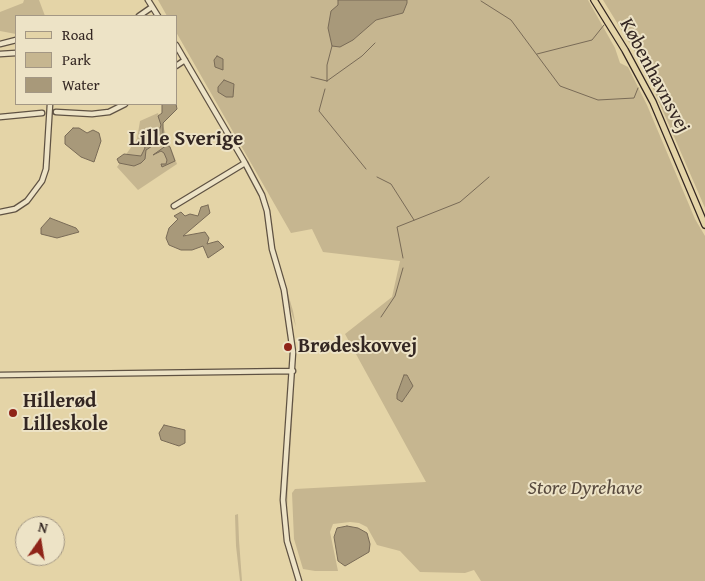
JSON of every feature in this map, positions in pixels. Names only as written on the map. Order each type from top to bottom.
[{"type":"main road","name":"Københavnsvej","points":[[594,0],[633,64],[653,102],[705,225]]},
{"type":"street","points":[[148,0],[157,15]]},
{"type":"street","points":[[140,15],[152,7]]},
{"type":"street","points":[[0,44],[15,40]]},
{"type":"street","points":[[178,48],[246,163],[268,211],[272,248],[290,322],[293,370],[283,500],[287,541],[299,581]]},
{"type":"street","points":[[0,54],[15,53]]},
{"type":"street","points":[[178,65],[185,60]]},
{"type":"street","points":[[0,212],[15,209],[28,201],[42,181],[46,170],[50,105]]},
{"type":"street","points":[[56,112],[73,114],[101,113],[109,112],[123,105]]},
{"type":"street","points":[[0,117],[42,113]]},
{"type":"street","points":[[174,206],[246,163]]},
{"type":"street","points":[[0,376],[293,370]]},
{"type":"green space","points":[[24,0],[39,0],[45,15],[15,15],[15,34],[0,31],[0,12],[23,3]]},
{"type":"green space","name":"Store Dyrehave","points":[[158,0],[338,0],[338,5],[353,40],[376,20],[403,13],[407,0],[588,0],[615,48],[620,63],[628,67],[647,105],[695,219],[705,236],[705,581],[481,581],[474,570],[465,573],[420,572],[400,551],[377,545],[367,527],[359,523],[350,522],[333,524],[330,532],[338,571],[303,569],[294,539],[292,493],[295,489],[426,482],[345,334],[392,297],[400,261],[323,252],[312,229],[291,233],[178,35],[178,15],[166,15]],"holes":[[[404,375],[407,375],[411,381],[405,399],[397,395]]]},
{"type":"green space","points":[[603,0],[705,0],[705,208],[643,65]]},
{"type":"green space","points":[[158,113],[177,164],[138,190],[117,167],[137,139],[140,121]]},
{"type":"green space","points":[[272,239],[293,311],[296,327],[290,308]]},
{"type":"green space","points":[[294,390],[288,487],[287,511],[285,482]]},
{"type":"green space","points":[[238,514],[242,581],[240,581],[236,546],[235,515]]},
{"type":"water","points":[[338,0],[407,0],[407,3],[403,13],[376,20],[353,40],[340,47],[332,46],[328,28],[331,11],[338,5]]},
{"type":"water","points":[[217,56],[223,59],[223,70],[215,67],[214,60]]},
{"type":"water","points":[[224,80],[234,84],[233,97],[226,97],[218,92],[218,87]]},
{"type":"water","points":[[162,105],[176,105],[177,109],[163,123],[163,139],[146,150],[145,159],[141,163],[134,166],[119,163],[117,159],[124,154],[141,156],[145,148],[143,142],[145,134],[159,131],[161,125],[158,116],[162,113]]},
{"type":"water","points":[[73,128],[79,128],[87,133],[93,130],[99,133],[101,141],[94,162],[81,157],[65,144],[65,136]]},
{"type":"water","points":[[167,145],[170,147],[175,161],[162,167],[161,164],[166,164],[167,160],[164,153],[161,151],[153,155]]},
{"type":"water","points":[[208,205],[210,213],[183,236],[205,232],[209,238],[207,244],[218,241],[224,247],[208,258],[203,246],[192,250],[181,250],[169,245],[166,238],[169,228],[178,219],[174,216],[181,212],[185,216],[190,214],[198,216],[201,207]]},
{"type":"water","points":[[50,218],[76,228],[79,232],[57,238],[41,234],[41,228]]},
{"type":"water","points":[[404,375],[407,375],[413,386],[402,402],[397,399],[397,394]]},
{"type":"water","points":[[164,425],[185,430],[185,443],[179,446],[161,440],[159,433]]},
{"type":"water","points":[[347,526],[358,528],[367,533],[370,544],[369,552],[345,566],[338,561],[334,537],[337,528]]},
{"type":"waterway","points":[[481,1],[511,20],[560,86],[598,100],[634,98],[638,88]]},
{"type":"waterway","points":[[537,54],[592,40],[604,25]]},
{"type":"waterway","points":[[327,81],[362,56],[375,43]]},
{"type":"waterway","points":[[327,81],[327,65],[332,46]]},
{"type":"waterway","points":[[311,77],[327,81]]},
{"type":"waterway","points":[[325,89],[319,111],[366,169]]},
{"type":"waterway","points":[[377,177],[391,184],[414,220]]},
{"type":"waterway","points":[[403,258],[397,227],[460,202],[489,177]]},
{"type":"waterway","points":[[381,317],[395,296],[403,268]]},
{"type":"place","name":"Brødeskovvej","points":[[288,347]]},
{"type":"place","name":"Hillerød Lilleskole","points":[[13,413]]},
{"type":"district","name":"Lille Sverige","points":[[186,140]]}]
